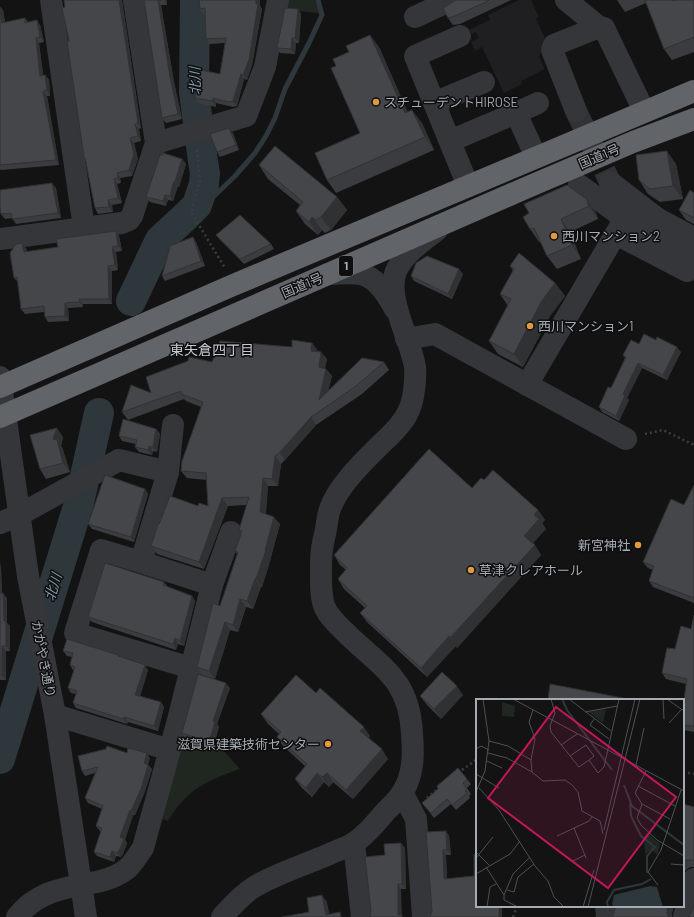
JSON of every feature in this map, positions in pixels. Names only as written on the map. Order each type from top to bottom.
[{"type":"highway","name":"国道1号","points":[[0,384],[694,91]]},
{"type":"highway","name":"国道1号","points":[[3,416],[633,142],[694,119]]},
{"type":"street","points":[[51,0],[84,228]]},
{"type":"street","points":[[0,239],[122,223],[129,220],[132,216],[156,143],[134,0]]},
{"type":"street","points":[[156,143],[246,116],[265,67],[278,0]]},
{"type":"street","points":[[415,17],[451,0]]},
{"type":"street","points":[[566,0],[598,27],[604,28],[644,111]]},
{"type":"street","points":[[576,111],[552,50],[554,45],[598,27]]},
{"type":"street","points":[[460,36],[415,56],[468,186]]},
{"type":"street","points":[[434,103],[484,82]]},
{"type":"street","points":[[450,141],[538,103]]},
{"type":"street","points":[[516,112],[536,157]]},
{"type":"street","points":[[610,182],[658,219],[694,238]]},
{"type":"street","points":[[579,185],[621,226],[642,231],[667,246],[690,263]]},
{"type":"street","points":[[423,917],[416,818],[407,802],[413,747],[409,705],[402,690],[389,672],[335,622],[324,607],[321,587],[320,553],[330,508],[336,496],[369,456],[402,422],[410,409],[414,392],[415,367],[403,329],[394,293],[393,282],[396,270],[402,261],[445,223]]},
{"type":"street","points":[[527,385],[621,226]]},
{"type":"street","points":[[327,274],[361,274],[372,280],[387,295],[403,329]]},
{"type":"street","points":[[403,329],[435,334],[626,439]]},
{"type":"street","name":"かがやき通り","points":[[0,384],[9,519],[28,576],[55,715],[86,917]]},
{"type":"street","points":[[141,562],[168,472],[173,425]]},
{"type":"street","points":[[9,519],[119,460],[168,472]]},
{"type":"street","points":[[17,917],[35,899],[49,892],[100,882],[127,869],[135,861],[146,838],[212,585],[232,532]]},
{"type":"street","points":[[191,668],[75,633],[101,550],[212,585]]},
{"type":"street","points":[[55,715],[170,750]]},
{"type":"street","points":[[222,917],[236,901],[252,888],[276,876],[310,863],[354,843],[407,802]]},
{"type":"street","points":[[354,843],[362,917]]},
{"type":"street","points":[[684,917],[694,879]]},
{"type":"path","points":[[195,132],[200,180],[191,212],[224,264],[231,286]]},
{"type":"path","points":[[626,439],[663,430],[694,445]]},
{"type":"path","points":[[454,776],[476,760]]},
{"type":"path","points":[[684,772],[694,774]]},
{"type":"path","points":[[407,802],[442,784]]},
{"type":"path","points":[[513,917],[517,907]]},
{"type":"shaded area","points":[[283,0],[316,0],[320,13],[283,10]]},
{"type":"shaded area","points":[[519,0],[531,0],[539,17],[536,19],[546,40],[539,57],[545,69],[521,81],[522,84],[504,93],[482,47],[475,51],[471,42],[479,38],[476,32],[472,34],[469,30],[490,20],[488,15]]},
{"type":"shaded area","points":[[184,740],[223,750],[240,769],[207,782],[191,793],[168,821],[160,818]]},
{"type":"building","points":[[64,0],[119,0],[138,123],[135,124],[138,136],[130,138],[134,154],[129,170],[117,173],[118,178],[114,179],[118,198],[108,200],[109,207],[95,208],[85,158],[84,159],[67,41],[69,41],[62,8],[65,7]]},
{"type":"building","points":[[144,0],[158,0],[170,77],[178,114],[162,118]]},
{"type":"building","points":[[199,0],[256,0],[256,4],[258,4],[249,60],[243,75],[241,74],[233,101],[229,102],[213,98],[212,101],[195,98],[201,70],[220,74],[226,38],[206,39],[205,8],[200,9]]},
{"type":"building","points":[[456,0],[490,0],[448,18],[443,8]]},
{"type":"building","points":[[645,0],[694,0],[694,37],[664,49]]},
{"type":"building","points":[[285,8],[298,9],[295,38],[292,38],[291,49],[277,48]]},
{"type":"building","points":[[0,10],[2,23],[25,18],[25,23],[37,20],[40,37],[36,38],[40,76],[45,75],[47,90],[43,91],[56,160],[0,165]]},
{"type":"building","name":"スチューデントHIROSE","points":[[370,35],[405,113],[412,110],[425,137],[327,180],[315,153],[360,133],[331,68],[336,66],[333,59],[349,52],[346,46]]},
{"type":"building","points":[[229,128],[236,145],[217,152],[210,134]]},
{"type":"building","points":[[275,146],[337,197],[321,217],[316,220],[312,217],[309,222],[296,211],[303,202],[259,165]]},
{"type":"building","points":[[667,151],[673,186],[650,189],[639,180],[636,155]]},
{"type":"building","points":[[163,153],[182,159],[170,196],[165,195],[163,201],[146,197],[160,155]]},
{"type":"building","points":[[52,183],[58,213],[12,219],[11,213],[1,214],[0,190]]},
{"type":"building","points":[[567,185],[586,199],[589,206],[561,219],[572,245],[547,256],[534,228],[530,229],[523,217],[529,213],[524,204]]},
{"type":"building","points":[[690,190],[694,193],[694,218],[679,210]]},
{"type":"building","points":[[240,215],[271,244],[240,259],[216,235]]},
{"type":"building","points":[[116,231],[118,246],[112,247],[115,265],[108,266],[109,299],[79,299],[80,302],[65,303],[65,316],[45,317],[44,306],[21,309],[17,277],[14,278],[10,253],[16,244],[22,243],[24,252],[58,247],[56,239]]},
{"type":"building","points":[[193,237],[201,261],[162,276],[170,246]]},
{"type":"building","points":[[519,253],[555,283],[541,302],[514,354],[489,341],[511,299],[500,294],[514,269],[510,266]]},
{"type":"building","points":[[427,256],[459,269],[448,294],[411,276],[416,263]]},
{"type":"building","points":[[644,334],[656,340],[657,337],[677,347],[663,375],[638,363],[623,394],[625,395],[616,416],[599,407],[608,387],[611,388],[626,357],[623,355],[631,340],[639,344]]},
{"type":"building","points":[[292,340],[312,343],[311,351],[321,352],[319,367],[326,369],[319,400],[362,358],[384,362],[356,386],[311,417],[275,456],[272,479],[263,478],[260,512],[274,517],[266,550],[247,601],[240,599],[233,625],[225,622],[209,671],[197,667],[213,603],[220,606],[238,552],[235,551],[242,531],[239,530],[249,497],[222,498],[199,562],[151,546],[158,524],[170,496],[198,506],[199,503],[208,506],[206,473],[181,471],[182,461],[203,402],[181,394],[181,391],[122,412],[131,385],[151,393],[146,377],[188,361],[189,357],[212,362],[220,341],[292,347]]},
{"type":"building","points":[[123,419],[156,429],[153,447],[149,446],[148,450],[135,447],[137,440],[119,436]]},
{"type":"building","points":[[57,428],[53,439],[57,440],[63,463],[40,469],[30,435]]},
{"type":"building","name":"草津クレアホール","points":[[429,449],[472,488],[481,478],[484,480],[493,470],[538,510],[534,515],[539,519],[524,536],[535,545],[450,638],[449,636],[421,668],[360,613],[367,606],[338,579],[347,568],[334,555]]},
{"type":"building","points":[[105,475],[145,489],[131,537],[88,524]]},
{"type":"building","points":[[694,485],[694,598],[649,581],[654,566],[643,562],[671,499],[684,505]]},
{"type":"building","points":[[105,563],[164,582],[163,585],[192,596],[180,641],[175,638],[173,644],[88,617]]},
{"type":"building","points":[[0,593],[3,593],[4,621],[6,621],[6,646],[2,646],[2,675],[0,675]]},
{"type":"building","points":[[694,615],[694,726],[684,725],[684,700],[687,679],[662,673],[667,648],[675,649],[681,626],[691,629]]},
{"type":"building","points":[[67,639],[145,665],[135,695],[161,702],[154,726],[124,717],[123,719],[73,703],[77,691],[68,688],[75,667],[70,665],[73,653],[63,651]]},
{"type":"building","points":[[442,672],[457,686],[434,709],[420,696]]},
{"type":"building","points":[[198,674],[226,683],[213,721],[215,722],[209,742],[182,733]]},
{"type":"building","name":"滋賀県建築技術センター","points":[[296,675],[316,693],[320,688],[364,727],[360,731],[382,749],[346,790],[327,773],[322,777],[317,773],[306,788],[295,779],[307,764],[277,737],[281,732],[261,714]]},
{"type":"building","points":[[550,684],[628,699],[548,699]]},
{"type":"building","points":[[107,746],[127,753],[128,748],[147,753],[144,763],[148,765],[141,789],[131,811],[130,810],[120,837],[124,839],[120,849],[117,853],[112,851],[110,857],[94,852],[102,828],[96,826],[103,806],[85,798],[98,767],[82,771],[78,756],[106,749]]},
{"type":"building","points":[[458,768],[467,779],[463,783],[467,789],[465,791],[467,793],[452,805],[447,799],[431,813],[422,803],[438,789],[437,786]]},
{"type":"building","points":[[684,804],[694,807],[694,861],[686,860],[684,861]]},
{"type":"building","points":[[446,831],[447,850],[443,850],[444,879],[474,876],[474,854],[476,854],[476,907],[499,907],[499,917],[430,917],[432,911],[426,832]]},
{"type":"building","points":[[401,843],[402,884],[398,884],[398,915],[402,915],[402,917],[370,917],[371,911],[365,857],[385,855],[384,844]]},
{"type":"building","points":[[322,895],[326,915],[340,912],[341,917],[282,917],[309,912],[307,898]]},
{"type":"building","points":[[694,905],[694,917],[689,917],[691,913]]},
{"type":"building","points":[[614,907],[667,907],[667,914],[669,917],[612,917]]},
{"type":"waterway","name":"北川","points":[[131,301],[160,240],[197,205],[204,184],[205,174],[194,92],[195,0]]},
{"type":"waterway","points":[[197,205],[211,199],[235,176],[255,153],[266,136],[275,118],[285,89],[322,15],[318,0]]},
{"type":"waterway","name":"北川","points":[[0,759],[79,503],[99,413]]},
{"type":"tunnel","points":[[576,111],[610,182]]},
{"type":"place","name":"スチューデントHIROSE","points":[[376,102]]},
{"type":"place","name":"西川マンション2","points":[[554,236]]},
{"type":"place","name":"西川マンション1","points":[[530,326]]},
{"type":"place","name":"新宮神社","points":[[638,545]]},
{"type":"place","name":"草津クレアホール","points":[[471,570]]},
{"type":"place","name":"滋賀県建築技術センター","points":[[328,744]]},
{"type":"district","name":"東矢倉四丁目","points":[[212,350]]}]
